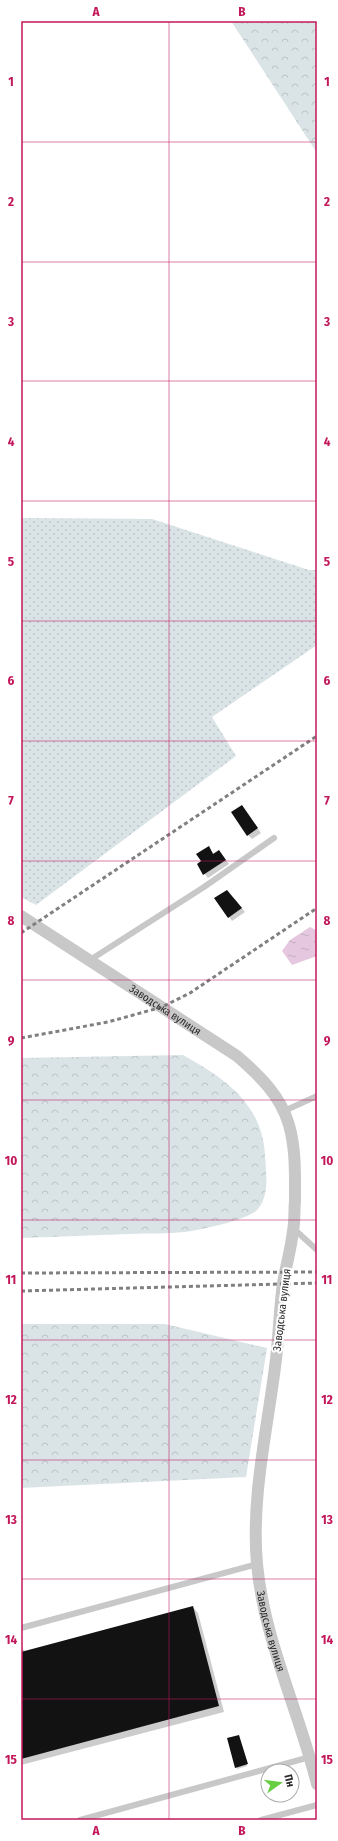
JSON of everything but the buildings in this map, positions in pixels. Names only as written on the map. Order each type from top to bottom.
[{"type":"street","name":"Заводська вулиця","points":[[21,916],[237,1056],[257,1074],[270,1089],[284,1111],[290,1125],[294,1150],[294,1229],[283,1284],[279,1339],[259,1487],[256,1527],[257,1564],[263,1605],[284,1680],[310,1757],[317,1784]]},
{"type":"lane","points":[[90,960],[204,887],[274,838]]},
{"type":"lane","points":[[284,1111],[317,1096]]},
{"type":"lane","points":[[294,1229],[317,1250]]},
{"type":"lane","points":[[21,1628],[257,1564]]},
{"type":"lane","points":[[80,1820],[310,1757]]},
{"type":"lane","points":[[260,1820],[317,1805]]},
{"type":"green space","points":[[231,21],[317,21],[317,153]]},
{"type":"green space","points":[[21,518],[152,519],[309,570],[317,570],[317,645],[212,717],[236,756],[36,905],[21,897]]},
{"type":"green space","points":[[183,1055],[213,1073],[226,1083],[249,1107],[257,1121],[262,1137],[265,1155],[266,1191],[257,1210],[252,1214],[234,1221],[185,1232],[21,1238],[21,1058]]},
{"type":"green space","points":[[21,1324],[165,1324],[267,1348],[246,1477],[21,1488]]},
{"type":"water","points":[[310,927],[316,930],[317,933],[317,956],[292,965],[282,951],[290,940]]},
{"type":"railway","points":[[21,933],[317,736]]},
{"type":"railway","points":[[21,1038],[108,1022],[162,1007],[190,993],[317,908]]},
{"type":"railway","points":[[21,1273],[317,1272]]},
{"type":"railway","points":[[21,1291],[317,1283]]}]
